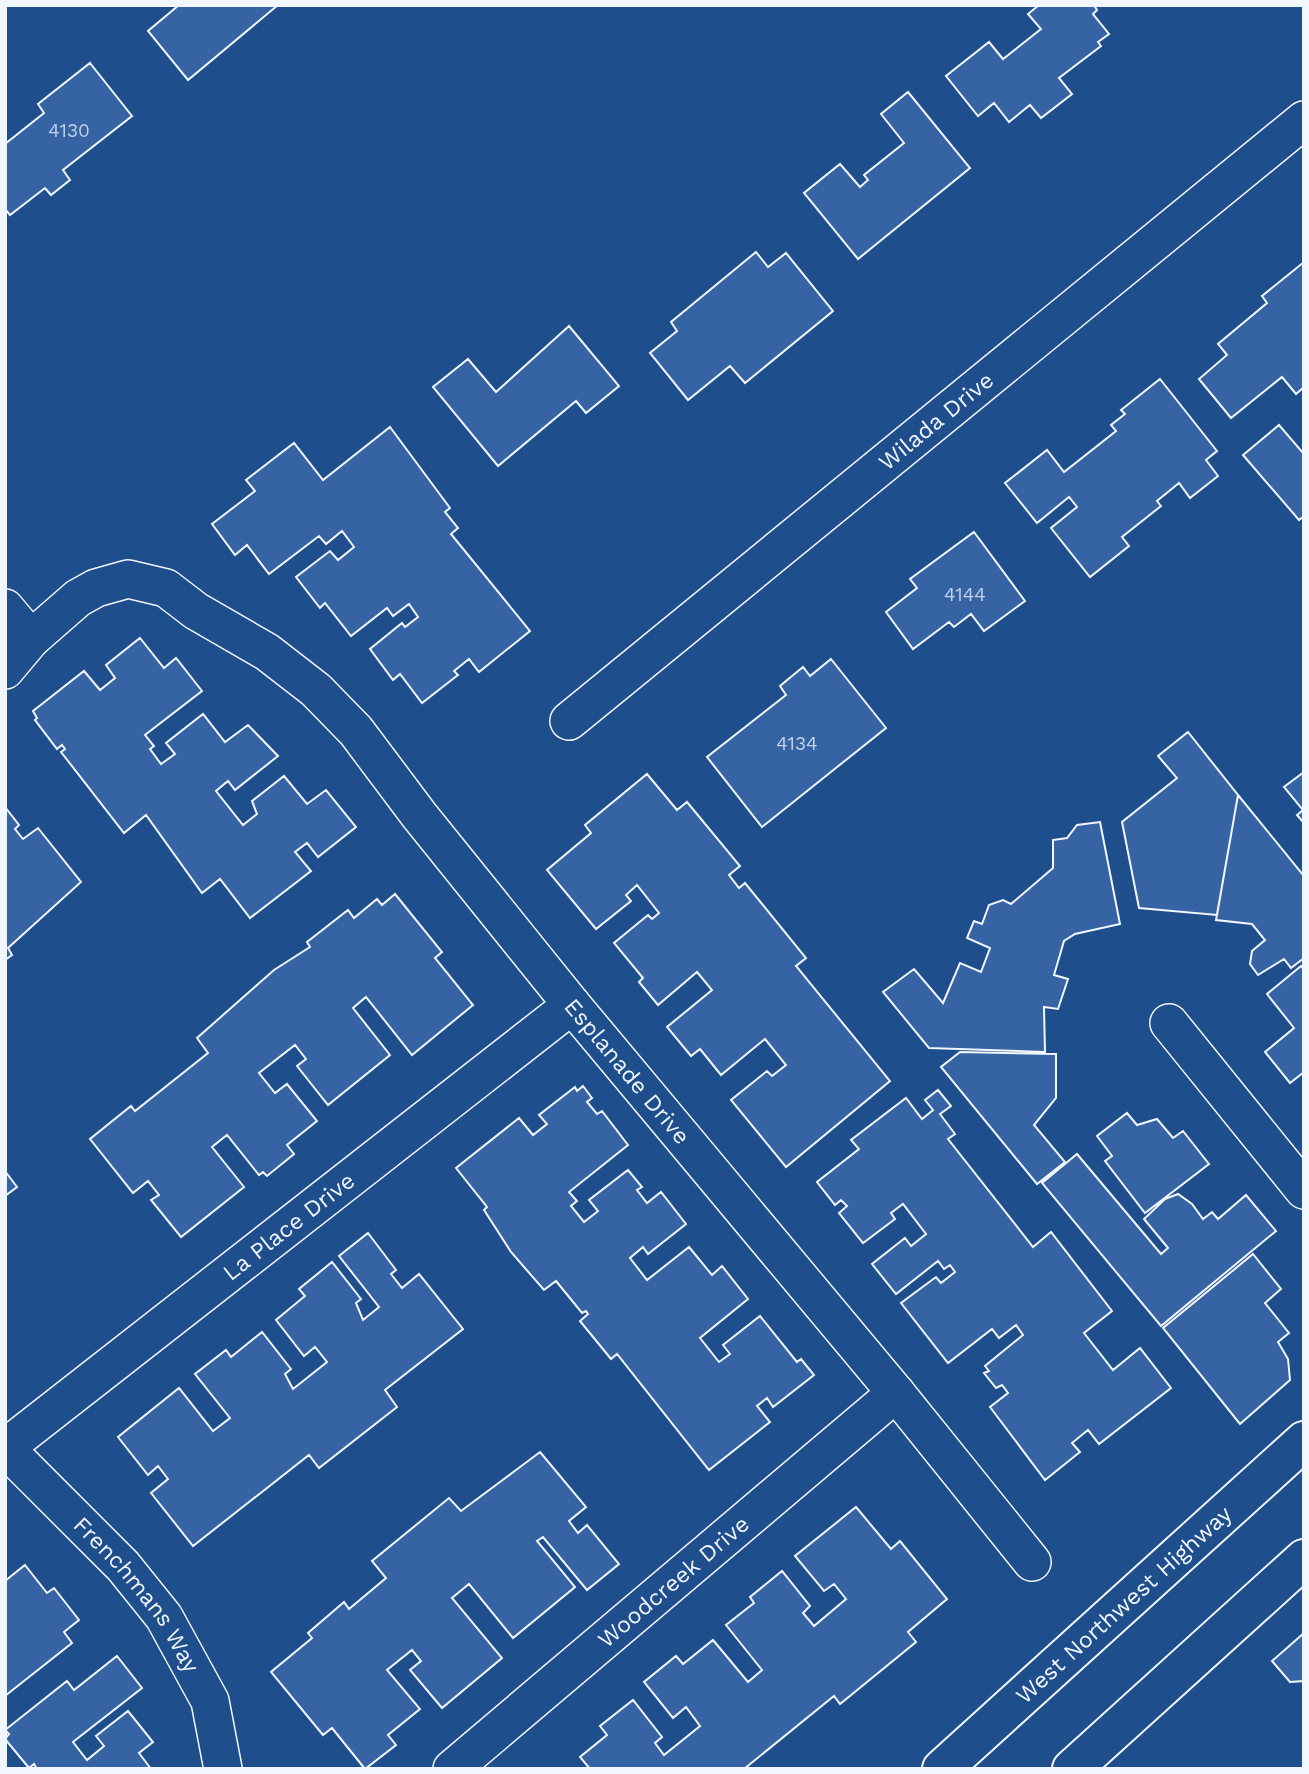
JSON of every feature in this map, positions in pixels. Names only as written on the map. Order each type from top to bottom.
[{"type":"main road","name":"West Northwest Highway","points":[[942,1769],[1304,1441]]},
{"type":"main road","points":[[1087,1763],[1304,1559]]},
{"type":"street","name":"Wilada Drive","points":[[569,720],[1304,120]]},
{"type":"street","name":"Esplanade Drive","points":[[5,670],[31,639],[78,598],[96,588],[128,579],[166,588],[196,611],[267,652],[316,690],[356,731],[419,815],[572,1006],[896,1393],[1032,1562]]},
{"type":"street","points":[[5,608],[31,639]]},
{"type":"street","name":"La Place Drive","points":[[5,1448],[572,1006]]},
{"type":"street","points":[[1169,1023],[1304,1190]]},
{"type":"street","name":"Woodcreek Drive","points":[[452,1769],[896,1393]]},
{"type":"street","name":"Frenchmans Way","points":[[5,1448],[123,1566],[164,1617],[210,1701],[223,1769]]},
{"type":"building","points":[[179,5],[278,5],[188,80],[148,31]]},
{"type":"building","points":[[1039,5],[1094,5],[1097,10],[1093,14],[1109,34],[1098,42],[1101,46],[1059,78],[1072,94],[1041,118],[1030,105],[1009,122],[994,103],[978,116],[946,76],[989,42],[1003,59],[1041,29],[1028,14]]},
{"type":"building","points":[[90,63],[132,116],[63,170],[70,180],[51,195],[45,188],[10,215],[5,209],[5,144],[44,113],[38,104]]},
{"type":"building","points":[[908,92],[970,168],[858,259],[804,193],[840,164],[860,187],[868,180],[864,175],[904,143],[881,114]]},
{"type":"building","points":[[756,252],[768,267],[786,253],[833,311],[745,383],[730,366],[688,400],[650,353],[677,331],[671,322]]},
{"type":"building","points":[[1304,262],[1304,387],[1296,394],[1282,377],[1231,418],[1199,379],[1227,355],[1218,344],[1267,303],[1262,296]]},
{"type":"building","points":[[569,326],[619,386],[586,413],[576,401],[498,466],[433,387],[468,359],[496,392]]},
{"type":"building","points":[[1160,379],[1217,451],[1206,460],[1218,476],[1190,498],[1179,483],[1157,501],[1161,506],[1122,537],[1129,546],[1090,577],[1051,528],[1077,507],[1069,497],[1037,523],[1005,483],[1047,450],[1064,472],[1116,431],[1111,425],[1125,414],[1121,410]]},
{"type":"building","points":[[1279,425],[1304,454],[1304,516],[1299,520],[1243,455]]},
{"type":"building","points":[[390,427],[450,508],[445,512],[458,528],[451,534],[530,631],[479,672],[469,659],[454,671],[458,675],[422,703],[400,674],[393,680],[370,649],[402,623],[405,627],[418,617],[409,604],[393,616],[387,608],[351,636],[325,603],[320,608],[296,577],[330,551],[338,560],[354,547],[342,531],[326,544],[319,536],[269,574],[247,545],[235,555],[212,524],[255,491],[246,480],[294,443],[323,480]]},
{"type":"building","points":[[974,532],[1025,601],[984,631],[971,614],[954,627],[949,622],[913,649],[886,612],[917,588],[910,579]]},
{"type":"building","points":[[140,638],[164,668],[176,658],[202,691],[145,735],[154,746],[150,749],[161,764],[175,754],[166,743],[203,714],[225,742],[248,725],[278,756],[235,790],[228,781],[216,791],[243,825],[257,814],[252,801],[284,776],[307,804],[326,790],[356,827],[318,857],[307,843],[295,852],[311,871],[250,918],[220,879],[202,893],[146,815],[124,833],[61,752],[65,749],[62,745],[57,749],[35,720],[37,718],[33,711],[84,671],[100,690],[115,678],[106,665]]},
{"type":"building","points":[[831,659],[886,728],[762,827],[707,757],[786,695],[780,686],[803,667],[810,676]]},
{"type":"building","points":[[1188,732],[1238,795],[1217,915],[1139,908],[1122,822],[1177,778],[1158,756]]},
{"type":"building","points":[[1304,772],[1304,823],[1297,815],[1303,810],[1284,787]]},
{"type":"building","points":[[647,774],[677,810],[687,802],[740,866],[729,875],[739,888],[745,883],[806,958],[796,966],[890,1081],[786,1167],[731,1100],[767,1071],[772,1076],[786,1065],[765,1039],[721,1075],[700,1049],[691,1056],[667,1027],[712,990],[697,972],[658,1005],[639,982],[643,978],[614,943],[648,915],[652,919],[659,913],[637,885],[626,895],[631,901],[596,929],[547,870],[591,833],[585,825]]},
{"type":"building","points":[[1238,795],[1304,876],[1304,958],[1291,968],[1284,959],[1258,975],[1250,964],[1252,951],[1265,940],[1252,924],[1216,920]]},
{"type":"building","points":[[5,807],[19,825],[15,829],[23,839],[38,828],[81,882],[8,948],[12,955],[5,960]]},
{"type":"building","points":[[1100,822],[1120,924],[1075,934],[1064,941],[1054,975],[1068,979],[1058,1009],[1044,1007],[1045,1052],[929,1048],[883,992],[914,969],[943,1003],[960,963],[981,972],[990,948],[967,938],[974,921],[982,924],[989,905],[1003,900],[1011,904],[1053,868],[1053,840],[1067,838],[1077,825]]},
{"type":"building","points":[[395,894],[442,952],[435,958],[473,1005],[412,1055],[366,997],[353,1008],[390,1055],[328,1105],[297,1066],[306,1059],[295,1045],[259,1073],[275,1093],[287,1084],[317,1121],[287,1145],[294,1154],[267,1176],[263,1172],[259,1175],[227,1135],[212,1147],[244,1187],[181,1237],[151,1200],[159,1195],[148,1181],[133,1193],[90,1139],[131,1106],[135,1111],[208,1053],[197,1038],[274,970],[310,947],[307,942],[348,910],[354,918],[377,899],[382,905]]},
{"type":"building","points":[[1301,966],[1304,970],[1304,1072],[1290,1083],[1265,1052],[1294,1028],[1267,994]]},
{"type":"building","points":[[960,1052],[1056,1054],[1056,1098],[1034,1125],[1065,1162],[1037,1184],[941,1067]]},
{"type":"building","points":[[583,1086],[592,1098],[587,1102],[597,1114],[602,1111],[628,1145],[569,1192],[577,1201],[571,1206],[584,1222],[598,1211],[589,1200],[628,1170],[642,1187],[637,1190],[647,1203],[661,1192],[686,1224],[648,1254],[643,1247],[630,1258],[647,1280],[689,1247],[712,1275],[722,1266],[748,1299],[700,1338],[719,1362],[730,1354],[723,1345],[760,1316],[797,1362],[801,1359],[814,1375],[773,1407],[767,1398],[757,1406],[770,1422],[709,1470],[617,1354],[611,1359],[580,1321],[588,1314],[586,1311],[582,1313],[556,1281],[544,1290],[511,1252],[484,1210],[487,1207],[456,1168],[519,1118],[533,1135],[547,1124],[539,1115],[575,1087],[577,1091]]},
{"type":"building","points":[[938,1090],[951,1106],[940,1114],[955,1134],[948,1139],[1033,1247],[1051,1232],[1112,1311],[1084,1333],[1113,1370],[1140,1348],[1171,1388],[1099,1444],[1088,1430],[1072,1443],[1080,1452],[1045,1480],[990,1407],[1008,1393],[1002,1385],[996,1388],[984,1373],[989,1371],[985,1366],[1023,1335],[1016,1325],[999,1338],[992,1329],[948,1363],[901,1303],[936,1277],[941,1283],[955,1272],[950,1265],[944,1269],[938,1261],[896,1294],[872,1264],[905,1238],[911,1246],[926,1234],[903,1204],[891,1213],[895,1219],[863,1243],[839,1213],[847,1206],[841,1200],[835,1205],[817,1182],[859,1149],[851,1140],[906,1098],[922,1119],[933,1110],[925,1100]]},
{"type":"building","points":[[1127,1113],[1137,1125],[1157,1119],[1173,1138],[1183,1131],[1209,1164],[1145,1213],[1105,1161],[1112,1156],[1097,1136]]},
{"type":"building","points":[[1077,1154],[1161,1254],[1168,1248],[1144,1219],[1165,1199],[1178,1194],[1192,1204],[1203,1219],[1212,1212],[1218,1219],[1246,1195],[1276,1231],[1161,1326],[1042,1183]]},
{"type":"building","points":[[5,1171],[17,1187],[5,1196]]},
{"type":"building","points":[[368,1233],[396,1270],[391,1274],[402,1288],[419,1274],[463,1329],[385,1390],[397,1407],[319,1468],[309,1455],[193,1546],[151,1493],[168,1479],[158,1466],[148,1475],[118,1437],[179,1388],[213,1431],[230,1418],[195,1374],[226,1350],[231,1357],[262,1332],[291,1369],[285,1374],[293,1389],[327,1362],[315,1347],[304,1356],[276,1320],[305,1296],[299,1289],[332,1262],[361,1299],[356,1303],[363,1320],[379,1307],[339,1256]]},
{"type":"building","points":[[1253,1254],[1281,1289],[1265,1303],[1289,1333],[1278,1342],[1288,1359],[1290,1380],[1240,1424],[1163,1328]]},
{"type":"building","points":[[540,1452],[586,1507],[569,1521],[578,1533],[587,1525],[619,1564],[587,1590],[543,1537],[537,1541],[575,1587],[513,1638],[469,1584],[452,1598],[502,1658],[442,1708],[410,1670],[421,1661],[412,1650],[387,1670],[420,1709],[388,1735],[396,1745],[365,1769],[332,1728],[323,1735],[271,1672],[312,1638],[308,1633],[344,1602],[349,1609],[386,1578],[372,1561],[449,1498],[461,1511]]},
{"type":"building","points":[[856,1507],[891,1549],[900,1541],[947,1599],[908,1632],[916,1642],[840,1704],[834,1696],[744,1769],[590,1769],[580,1757],[607,1735],[600,1726],[633,1700],[662,1737],[655,1743],[664,1755],[700,1726],[686,1707],[673,1718],[644,1682],[676,1656],[683,1664],[713,1640],[748,1682],[762,1670],[726,1625],[754,1603],[750,1597],[782,1571],[810,1606],[803,1613],[814,1626],[846,1599],[834,1584],[824,1591],[795,1556]]},
{"type":"building","points":[[25,1565],[47,1593],[54,1588],[79,1620],[64,1632],[72,1643],[5,1696],[5,1581]]},
{"type":"building","points":[[1304,1633],[1304,1681],[1290,1682],[1272,1661]]},
{"type":"building","points":[[117,1656],[142,1688],[73,1742],[87,1760],[104,1746],[96,1736],[128,1711],[153,1742],[139,1753],[151,1769],[37,1769],[34,1764],[29,1768],[5,1739],[9,1734],[5,1730],[67,1681],[74,1690]]}]
